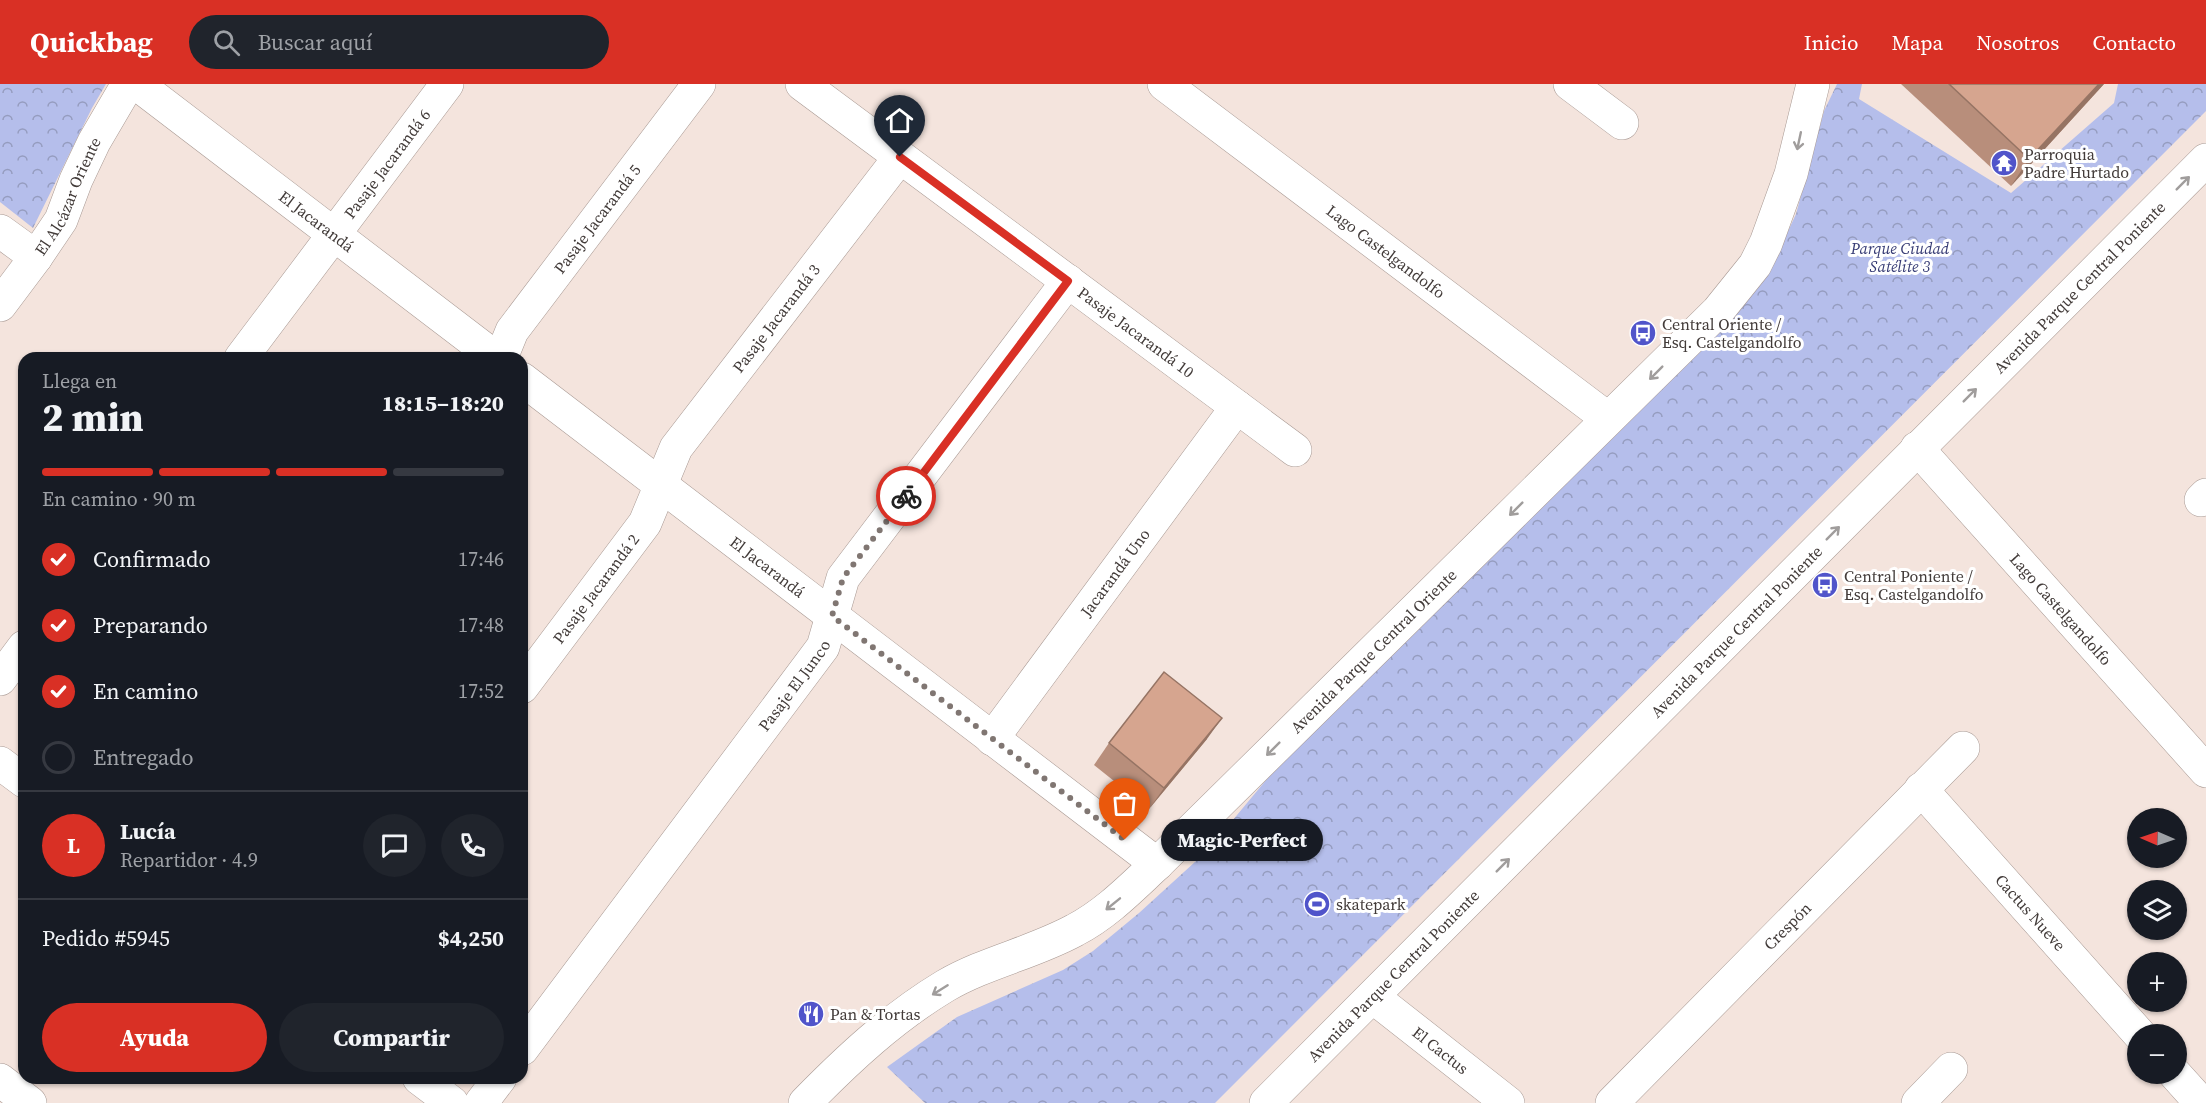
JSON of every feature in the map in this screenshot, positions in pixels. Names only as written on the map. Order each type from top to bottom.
[{"type":"street","name":"El Alcázar Oriente","points":[[0,304],[36,257],[61,219],[94,142],[128,84]]},
{"type":"street","name":"El Jacarandá","points":[[137,84],[488,352]]},
{"type":"street","name":"Pasaje Jacarandá 6","points":[[246,352],[447,84]]},
{"type":"street","name":"Pasaje Jacarandá 5","points":[[503,352],[512,331],[699,84]]},
{"type":"street","name":"Pasaje Jacarandá 10","points":[[802,84],[1294,450]]},
{"type":"street","name":"Lago Castelgandolfo","points":[[1164,84],[1607,418]]},
{"type":"street","points":[[1570,84],[1622,123]]},
{"type":"street","name":"Avenida Parque Central Oriente","points":[[805,1103],[845,1062],[907,1011],[967,975],[1076,930],[1114,904],[1718,311],[1755,265],[1766,243],[1791,174],[1813,84]]},
{"type":"street","name":"Pasaje Jacarandá 3","points":[[661,485],[676,448],[900,157]]},
{"type":"street","name":"Avenida Parque Central Poniente","points":[[1266,1103],[2206,160]]},
{"type":"street","points":[[0,231],[36,257]]},
{"type":"street","name":"Pasaje El Junco","points":[[528,1041],[823,647],[843,578],[1068,281]]},
{"type":"street","name":"El Jacarandá","points":[[528,384],[1157,864]]},
{"type":"street","name":"Jacarandá Uno","points":[[992,739],[1237,407]]},
{"type":"street","name":"Lago Castelgandolfo","points":[[1917,448],[2206,771]]},
{"type":"street","name":"Pasaje Jacarandá 2","points":[[528,679],[645,523],[661,485]]},
{"type":"street","points":[[0,679],[18,655]]},
{"type":"street","name":"Crespón","points":[[1612,1103],[1963,748]]},
{"type":"street","points":[[0,763],[18,776]]},
{"type":"street","name":"Cactus Nueve","points":[[1922,789],[2130,1024]]},
{"type":"street","name":"El Cactus","points":[[1373,997],[1508,1103]]},
{"type":"street","points":[[1918,1103],[1951,1069]]},
{"type":"street","points":[[0,1080],[30,1103]]},
{"type":"street","points":[[427,1084],[452,1103]]},
{"type":"street","points":[[482,1103],[496,1084]]},
{"type":"street","points":[[2184,1084],[2201,1103]]},
{"type":"green space","points":[[0,84],[106,84],[33,228],[0,202]]},
{"type":"green space","name":"Parque Ciudad Satélite 3","points":[[1837,84],[1862,84],[1859,99],[2011,193],[2114,103],[2118,84],[2206,84],[2206,111],[1215,1103],[925,1103],[887,1067],[957,1017],[1063,970],[1093,951],[1207,851],[1287,755],[1777,255],[1796,214],[1824,111]]},
{"type":"building","points":[[1949,84],[2099,84],[2029,159]]},
{"type":"building","points":[[1164,672],[1222,718],[1164,788],[1109,743]]},
{"type":"way so far","points":[[906,496],[843,578],[832,616],[1125,840]]},
{"type":"place","name":"Parroquia Padre Hurtado","points":[[2004,163]]},
{"type":"place","name":"Central Oriente / Esq. Castelgandolfo","points":[[1643,333]]},
{"type":"place","name":"Central Poniente / Esq. Castelgandolfo","points":[[1825,585]]},
{"type":"place","name":"Magic-Perfect","points":[[1125,840]]},
{"type":"place","name":"skatepark","points":[[1317,904]]},
{"type":"place","name":"Pan & Tortas","points":[[811,1014]]},
{"type":"route","points":[[900,157],[1068,281],[906,496]]}]
